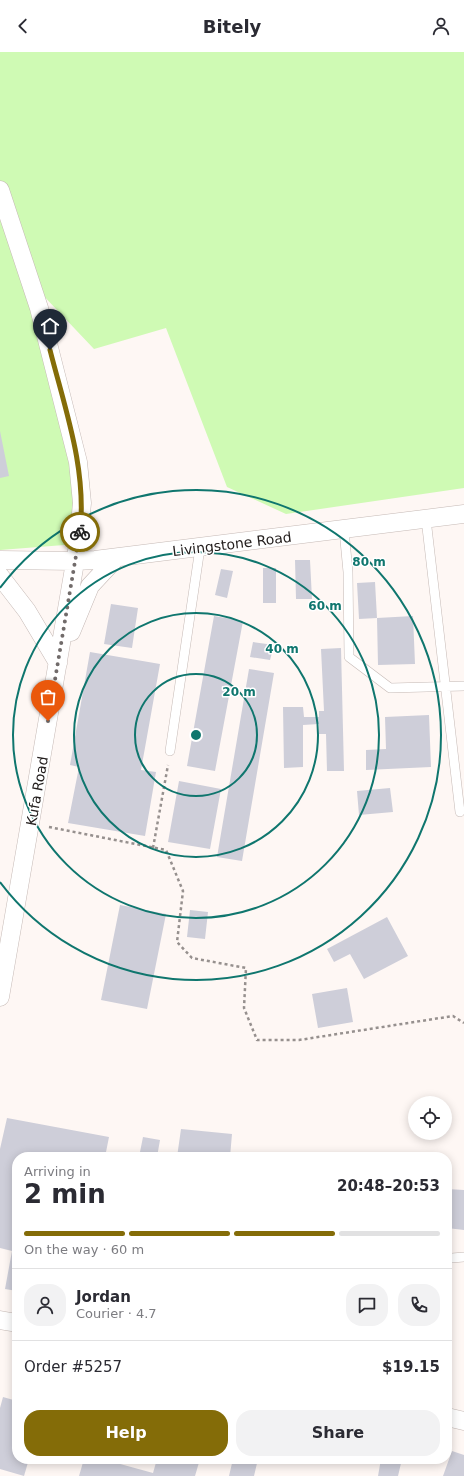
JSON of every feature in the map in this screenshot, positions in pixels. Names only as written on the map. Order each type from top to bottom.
[{"type":"street","name":"Kufa Road","points":[[0,190],[39,308],[78,462],[82,504],[75,561],[31,824],[0,997]]},
{"type":"street","name":"Livingstone Road","points":[[0,560],[75,561],[116,558],[464,514]]},
{"type":"street","points":[[58,663],[90,586],[116,558]]},
{"type":"street","points":[[0,576],[27,612],[58,663]]},
{"type":"street","points":[[0,1320],[12,1323]]},
{"type":"street","points":[[452,1418],[464,1421]]},
{"type":"lane","points":[[426,519],[460,812]]},
{"type":"lane","points":[[344,530],[348,572],[350,657],[390,688],[464,686]]},
{"type":"lane","points":[[170,751],[200,548]]},
{"type":"lane","points":[[452,1258],[464,1257]]},
{"type":"path","points":[[153,848],[170,751]]},
{"type":"path","points":[[31,824],[166,850],[183,891],[177,942],[192,958],[246,968],[244,1008],[257,1040],[299,1040],[453,1016],[464,1023]]},
{"type":"green space","points":[[0,52],[464,52],[464,488],[286,514],[227,487],[166,328],[94,349],[20,271],[77,480],[77,544],[0,550]]},
{"type":"building","points":[[0,431],[9,476],[0,478]]},
{"type":"building","points":[[295,560],[310,560],[312,599],[296,599]]},
{"type":"building","points":[[263,568],[276,568],[276,603],[263,603]]},
{"type":"building","points":[[221,569],[233,571],[227,598],[215,595]]},
{"type":"building","points":[[375,582],[377,618],[359,619],[357,583]]},
{"type":"building","points":[[111,604],[138,608],[132,648],[104,644]]},
{"type":"building","points":[[214,616],[243,621],[215,771],[187,766]]},
{"type":"building","points":[[413,616],[415,664],[378,665],[377,618]]},
{"type":"building","points":[[253,642],[274,645],[270,660],[250,657]]},
{"type":"building","points":[[341,648],[344,771],[327,771],[326,734],[319,734],[319,724],[303,725],[303,767],[284,768],[283,707],[303,707],[304,717],[319,717],[319,711],[324,711],[321,649]]},
{"type":"building","points":[[90,652],[160,664],[141,770],[156,772],[145,836],[68,823],[79,767],[70,765]]},
{"type":"building","points":[[249,669],[274,673],[242,861],[217,857]]},
{"type":"building","points":[[429,715],[431,767],[366,770],[366,750],[386,749],[385,717]]},
{"type":"building","points":[[179,781],[221,789],[210,849],[168,842]]},
{"type":"building","points":[[390,788],[393,812],[359,815],[357,791]]},
{"type":"building","points":[[120,905],[166,914],[147,1009],[101,1000]]},
{"type":"building","points":[[190,910],[208,912],[205,939],[187,937]]},
{"type":"building","points":[[387,917],[408,956],[364,979],[350,954],[334,962],[327,949]]},
{"type":"building","points":[[347,988],[353,1022],[318,1028],[312,994]]},
{"type":"building","points":[[7,1118],[109,1137],[106,1152],[12,1152],[12,1251],[0,1248],[0,1149]]},
{"type":"building","points":[[181,1129],[232,1134],[230,1152],[178,1152]]},
{"type":"building","points":[[143,1137],[160,1140],[158,1152],[140,1152]]},
{"type":"building","points":[[452,1189],[464,1190],[464,1230],[452,1229]]},
{"type":"building","points":[[12,1251],[12,1290],[5,1289]]},
{"type":"building","points":[[3,1397],[12,1400],[12,1464],[28,1464],[24,1476],[0,1469],[0,1408]]},
{"type":"building","points":[[452,1451],[464,1455],[464,1476],[443,1476],[447,1464],[452,1464]]},
{"type":"building","points":[[83,1464],[120,1464],[153,1473],[156,1464],[199,1464],[195,1476],[79,1476]]},
{"type":"building","points":[[232,1464],[257,1464],[254,1476],[229,1476]]},
{"type":"building","points":[[380,1464],[401,1464],[398,1476],[378,1476]]},
{"type":"way so far","points":[[48,721],[80,532]]},
{"type":"route","points":[[50,350],[78,462],[82,487],[80,532]]}]
